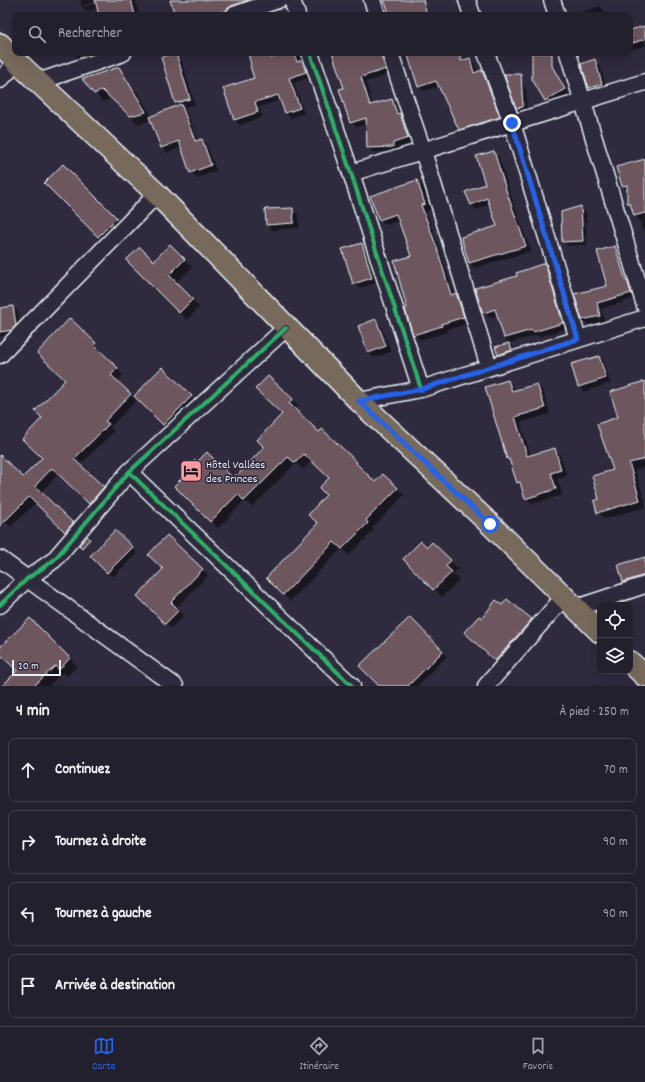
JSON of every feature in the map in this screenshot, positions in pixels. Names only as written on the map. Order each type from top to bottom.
[{"type":"main road","points":[[0,44],[17,62],[157,194],[286,328],[359,401],[490,524],[597,629]]},
{"type":"main road","points":[[633,665],[645,676]]},
{"type":"street","points":[[243,12],[278,0]]},
{"type":"street","points":[[292,0],[296,12]]},
{"type":"street","points":[[372,0],[376,12]]},
{"type":"street","points":[[467,0],[471,12]]},
{"type":"street","points":[[552,0],[556,12]]},
{"type":"street","points":[[38,82],[114,56]]},
{"type":"street","points":[[311,56],[422,389]]},
{"type":"street","points":[[391,56],[423,151],[490,367]]},
{"type":"street","points":[[487,56],[512,123],[578,339]]},
{"type":"street","points":[[569,56],[645,306]]},
{"type":"street","points":[[0,80],[17,62]]},
{"type":"street","points":[[351,173],[645,82]]},
{"type":"street","points":[[0,355],[157,194]]},
{"type":"street","points":[[359,401],[422,389],[645,318]]},
{"type":"street","points":[[0,605],[27,579],[54,560],[128,472],[286,328]]},
{"type":"street","points":[[128,472],[352,686]]},
{"type":"street","points":[[0,559],[175,686]]},
{"type":"street","points":[[486,686],[570,603],[645,585]]},
{"type":"building","points":[[95,0],[131,0],[134,12],[98,12]]},
{"type":"building","points":[[170,0],[249,0],[231,6],[223,12],[174,12]]},
{"type":"building","points":[[384,0],[423,0],[426,12],[389,12]]},
{"type":"building","points":[[645,26],[645,39],[633,43],[633,29]]},
{"type":"building","points":[[177,56],[190,99],[175,103],[161,57]]},
{"type":"building","points":[[249,56],[271,56],[271,58],[277,56],[295,56],[297,62],[302,60],[306,72],[289,78],[300,108],[285,113],[278,95],[255,102],[258,112],[234,120],[223,88],[254,78]]},
{"type":"building","points":[[333,56],[382,56],[386,69],[361,77],[370,105],[392,99],[397,114],[400,113],[408,138],[393,143],[393,147],[367,148],[366,118],[350,123],[339,89],[344,88]]},
{"type":"building","points":[[408,56],[460,56],[461,61],[470,58],[474,73],[482,70],[500,117],[459,130],[436,81],[418,87]]},
{"type":"building","points":[[532,56],[552,56],[552,66],[565,89],[545,101],[532,79]]},
{"type":"building","points":[[595,59],[602,84],[589,88],[581,64]]},
{"type":"building","points":[[119,67],[146,112],[130,116],[102,90],[94,94],[82,79]]},
{"type":"building","points":[[504,74],[521,74],[523,107],[516,108]]},
{"type":"building","points":[[181,104],[195,141],[202,139],[211,165],[190,173],[179,141],[161,148],[149,117]]},
{"type":"building","points":[[494,151],[526,246],[469,263],[461,237],[497,226],[487,198],[471,205],[465,192],[485,184],[476,156]]},
{"type":"building","points":[[645,159],[645,213],[634,216],[630,203],[627,203],[627,185],[622,186],[616,167]]},
{"type":"building","points":[[63,164],[117,218],[98,237],[44,183]]},
{"type":"building","points":[[417,180],[425,204],[421,205],[437,248],[451,295],[456,293],[464,317],[413,335],[405,309],[407,308],[394,261],[411,256],[396,214],[379,220],[370,196]]},
{"type":"building","points":[[581,206],[583,241],[562,242],[561,212]]},
{"type":"building","points":[[293,208],[294,223],[266,225],[265,209]]},
{"type":"building","points":[[362,243],[372,278],[353,284],[342,249]]},
{"type":"building","points":[[170,244],[185,259],[169,275],[193,299],[179,313],[126,260],[140,247],[154,261]]},
{"type":"building","points":[[615,246],[631,293],[597,303],[600,316],[582,320],[574,294],[607,286],[597,251]]},
{"type":"building","points":[[545,263],[563,323],[533,332],[532,330],[504,338],[495,309],[484,313],[482,311],[475,288],[517,276],[516,273]]},
{"type":"building","points":[[13,306],[16,325],[12,330],[0,332],[0,308]]},
{"type":"building","points":[[70,318],[96,343],[94,345],[118,368],[111,375],[131,394],[105,421],[109,424],[74,459],[104,487],[89,504],[52,468],[35,486],[73,523],[65,532],[29,497],[0,526],[0,455],[23,477],[42,458],[22,439],[42,418],[35,411],[65,380],[37,353]]},
{"type":"building","points":[[376,319],[386,346],[368,353],[358,326]]},
{"type":"building","points":[[509,343],[512,350],[498,355],[495,347]]},
{"type":"building","points":[[599,356],[606,378],[578,387],[571,364]]},
{"type":"building","points":[[162,367],[192,396],[163,425],[134,396]]},
{"type":"building","points":[[268,376],[293,399],[289,403],[319,432],[322,429],[357,462],[356,463],[375,482],[383,474],[398,488],[366,520],[368,523],[342,549],[334,542],[283,595],[266,578],[318,523],[308,515],[326,495],[319,488],[329,478],[304,454],[295,463],[288,457],[244,501],[238,494],[210,522],[174,486],[184,476],[182,474],[195,460],[197,462],[207,452],[234,479],[264,447],[257,440],[282,414],[255,389]]},
{"type":"building","points":[[508,380],[512,391],[537,384],[545,408],[515,417],[527,456],[555,448],[561,470],[551,473],[556,489],[525,499],[520,482],[517,483],[509,459],[507,459],[485,387]]},
{"type":"building","points":[[645,381],[645,459],[629,463],[640,500],[597,513],[594,501],[599,499],[592,476],[613,470],[597,424],[618,417],[610,392]]},
{"type":"building","points":[[115,530],[133,547],[107,573],[90,556]]},
{"type":"building","points":[[167,535],[203,569],[171,602],[179,610],[165,624],[137,596],[163,569],[148,555]]},
{"type":"building","points":[[87,536],[90,539],[82,548],[79,545]]},
{"type":"building","points":[[421,541],[427,547],[432,542],[451,560],[446,566],[452,572],[433,590],[403,559]]},
{"type":"building","points":[[645,557],[645,575],[623,582],[618,565]]},
{"type":"building","points":[[507,599],[532,619],[495,661],[464,632],[479,616],[482,618],[496,600],[502,605]]},
{"type":"building","points":[[410,617],[443,651],[408,686],[379,686],[359,666]]},
{"type":"building","points":[[30,618],[70,658],[59,670],[55,666],[34,686],[2,686],[17,671],[0,654],[0,647]]},
{"type":"cycle path","points":[[311,56],[351,173],[421,389]]},
{"type":"cycle path","points":[[0,605],[27,579],[54,560],[129,472],[286,328]]},
{"type":"cycle path","points":[[129,472],[352,686]]},
{"type":"place","name":"Hôtel Vallées des Princes","points":[[191,471]]},
{"type":"route","points":[[490,524],[359,401],[422,389],[578,339],[512,123]]}]
